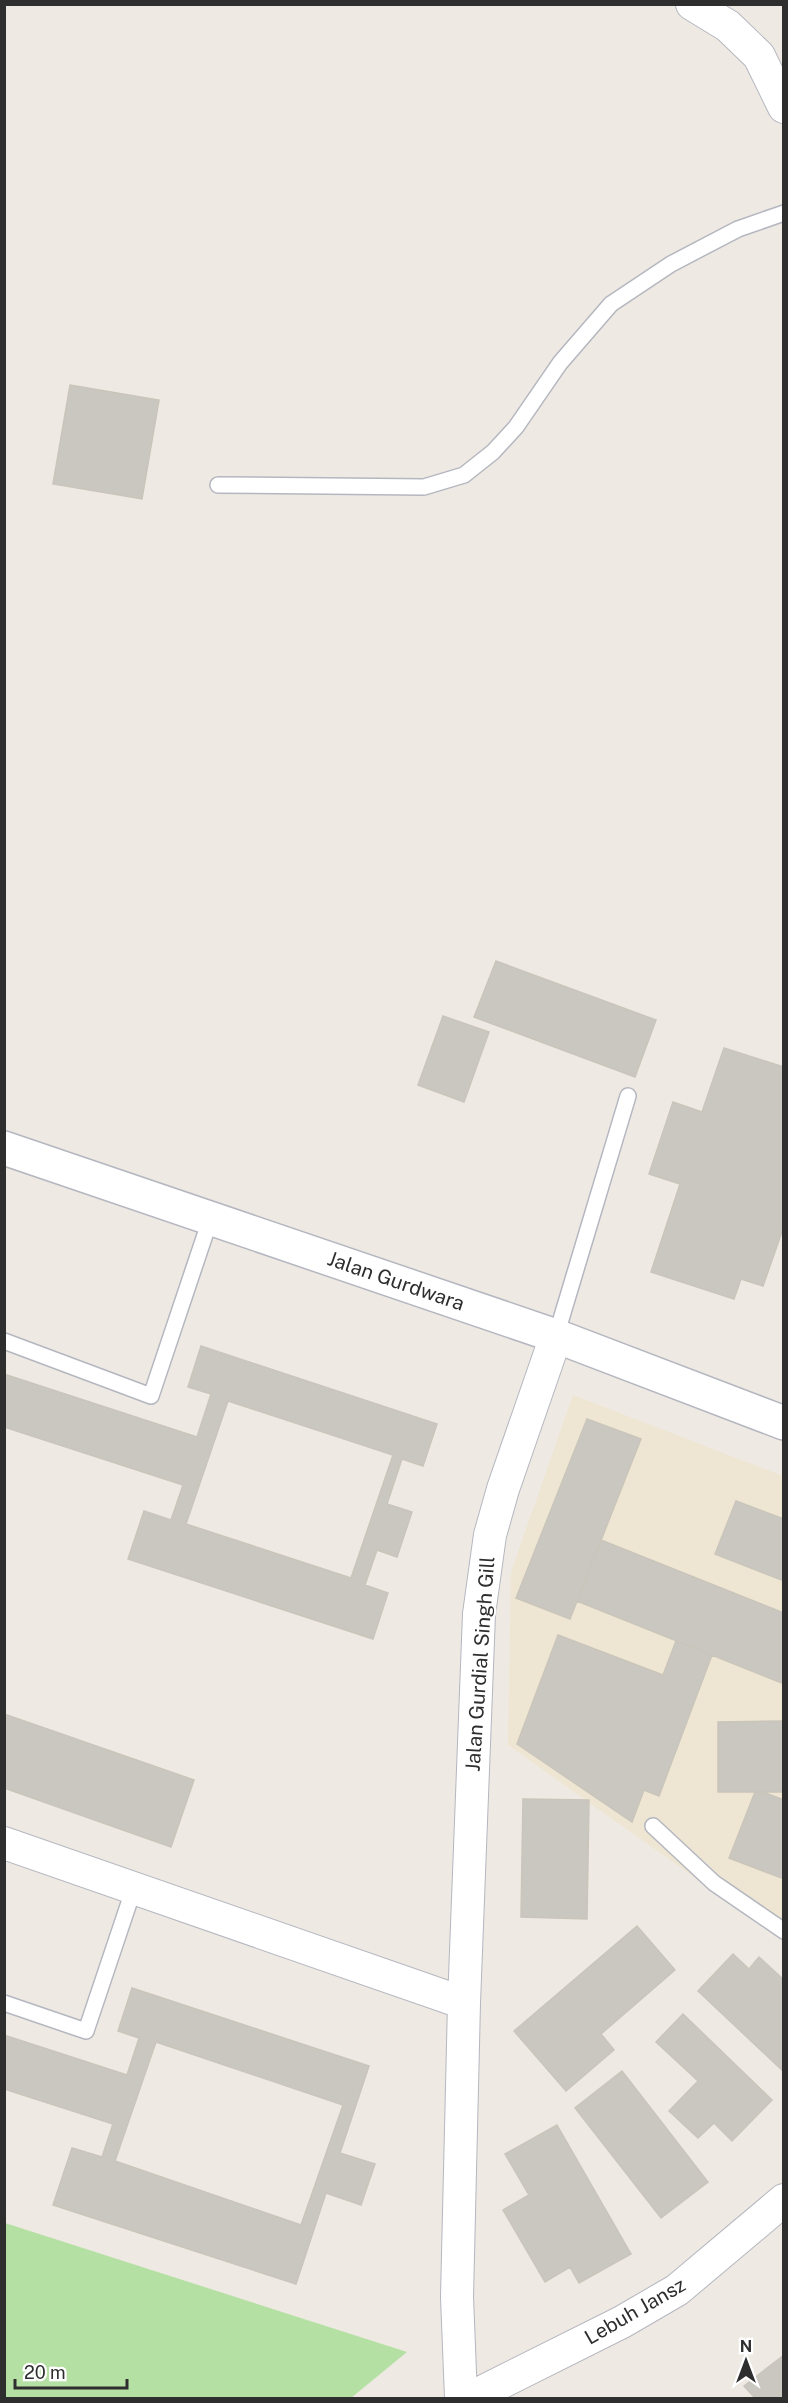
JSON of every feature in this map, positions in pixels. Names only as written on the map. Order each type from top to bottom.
[{"type":"street","points":[[693,4],[728,26],[759,56],[783,107]]},
{"type":"street","name":"Jalan Gurdwara","points":[[4,1148],[556,1336],[783,1423]]},
{"type":"street","name":"Jalan Gurdial Singh Gill","points":[[461,2398],[458,2297],[464,2003],[479,1614],[490,1534],[556,1336]]},
{"type":"street","points":[[4,1843],[464,2003]]},
{"type":"street","name":"Lebuh Jansz","points":[[470,2398],[622,2322],[676,2290],[783,2200]]},
{"type":"lane","points":[[218,485],[424,487],[464,475],[493,452],[516,427],[560,363],[611,304],[671,264],[738,229],[783,213]]},
{"type":"lane","points":[[556,1336],[628,1096]]},
{"type":"lane","points":[[4,1341],[151,1396],[211,1217]]},
{"type":"lane","points":[[653,1826],[714,1883],[783,1931]]},
{"type":"lane","points":[[4,2003],[86,2031],[134,1888]]},
{"type":"shaded area","points":[[573,1395],[783,1476],[783,1940],[508,1745],[511,1572]]},
{"type":"green space","points":[[5,2223],[407,2352],[351,2398],[5,2398]]},
{"type":"building","points":[[70,385],[159,400],[142,499],[53,484]]},
{"type":"building","points":[[496,961],[656,1020],[635,1077],[474,1017]]},
{"type":"building","points":[[443,1016],[489,1032],[464,1102],[418,1085]]},
{"type":"building","points":[[724,1048],[784,1067],[784,1226],[763,1286],[741,1279],[734,1299],[651,1272],[680,1184],[649,1174],[673,1102],[702,1112]]},
{"type":"building","points":[[201,1346],[437,1424],[423,1466],[402,1459],[387,1504],[412,1512],[397,1557],[377,1550],[365,1585],[388,1593],[373,1639],[128,1559],[144,1511],[171,1520],[183,1485],[4,1427],[4,1374],[197,1437],[211,1394],[188,1387]],"holes":[[[228,1401],[393,1455],[351,1578],[186,1524]]]},
{"type":"building","points":[[587,1419],[641,1439],[570,1619],[516,1598]]},
{"type":"building","points":[[736,1501],[784,1519],[784,1581],[715,1554]]},
{"type":"building","points":[[601,1540],[784,1613],[784,1684],[577,1601]]},
{"type":"building","points":[[558,1635],[663,1675],[676,1641],[712,1655],[659,1796],[644,1790],[632,1822],[517,1744]]},
{"type":"building","points":[[4,1714],[194,1780],[171,1847],[4,1788]]},
{"type":"building","points":[[784,1721],[784,1792],[718,1792],[718,1722]]},
{"type":"building","points":[[755,1792],[763,1792],[784,1800],[784,1879],[729,1858]]},
{"type":"building","points":[[523,1799],[589,1800],[587,1919],[521,1917]]},
{"type":"building","points":[[637,1926],[675,1970],[601,2034],[614,2050],[566,2091],[514,2031]]},
{"type":"building","points":[[733,1954],[749,1969],[759,1957],[784,1980],[784,2072],[698,1991]]},
{"type":"building","points":[[132,1988],[369,2066],[340,2153],[375,2164],[361,2205],[326,2193],[296,2284],[53,2205],[72,2148],[102,2157],[113,2124],[4,2089],[4,2035],[127,2075],[139,2038],[118,2031]],"holes":[[[156,2042],[343,2105],[301,2225],[115,2161]]]},
{"type":"building","points":[[683,2014],[772,2100],[732,2141],[714,2123],[698,2138],[669,2111],[698,2081],[656,2042]]},
{"type":"building","points":[[622,2071],[708,2182],[661,2218],[575,2108]]},
{"type":"building","points":[[557,2125],[631,2254],[579,2283],[570,2267],[545,2282],[503,2210],[529,2195],[505,2154]]},
{"type":"building","points":[[784,2355],[784,2398],[755,2398],[744,2386]]}]
